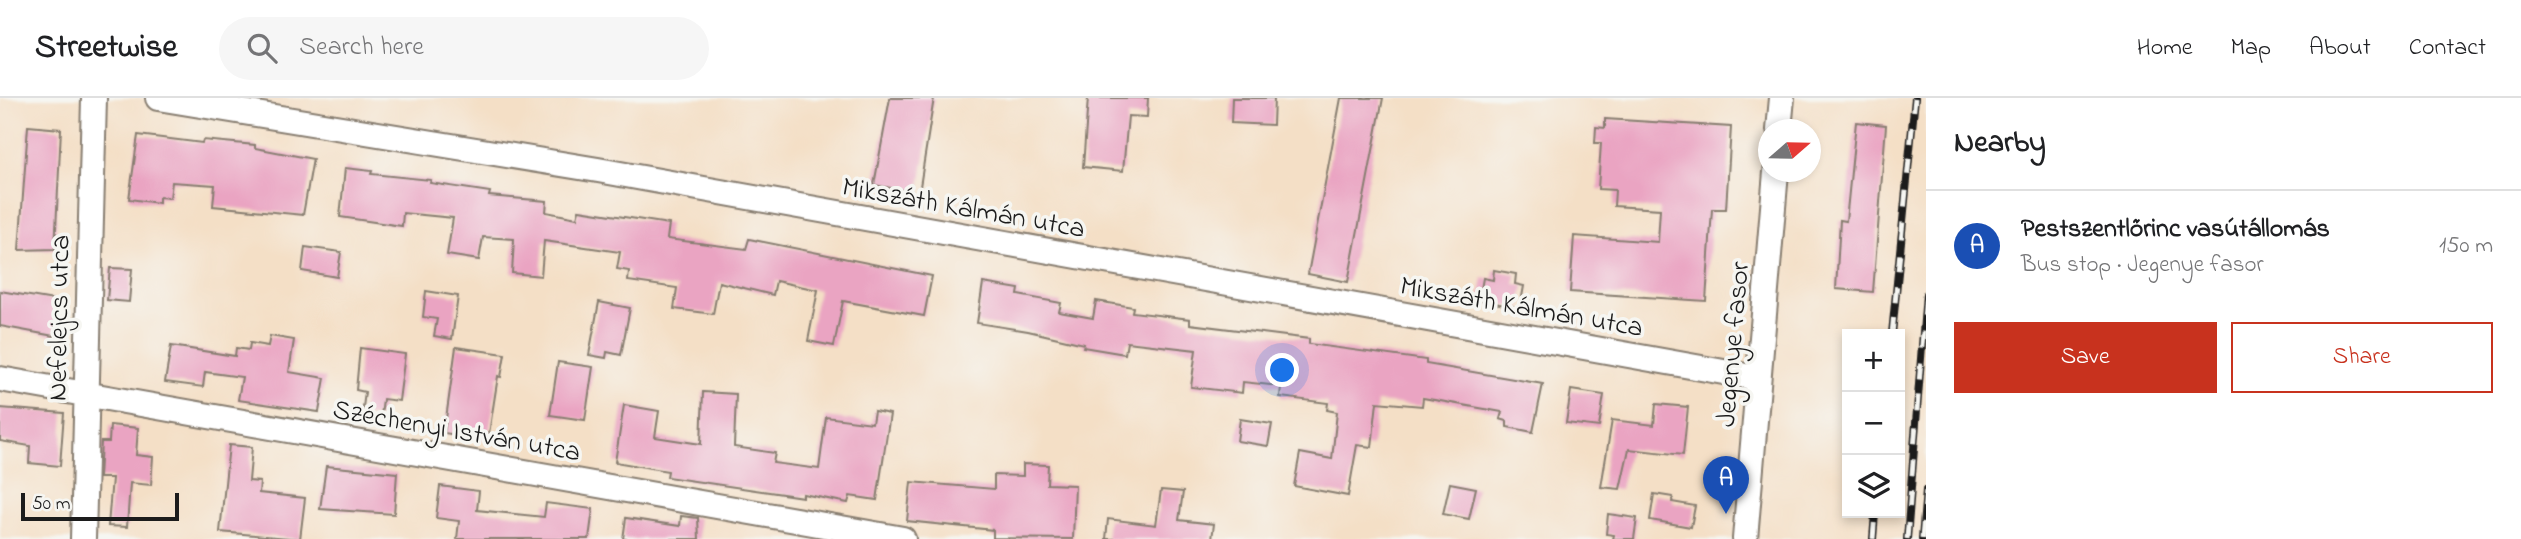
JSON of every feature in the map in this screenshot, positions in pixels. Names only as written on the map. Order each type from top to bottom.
[{"type":"street","name":"Nefelejcs utca","points":[[83,539],[94,98]]},
{"type":"street","name":"Mikszáth Kálmán utca","points":[[158,98],[598,170],[1757,378]]},
{"type":"street","points":[[1780,119],[1782,98]]},
{"type":"street","name":"Jegenye fasor","points":[[1746,530],[1775,182]]},
{"type":"street","name":"Széchenyi István utca","points":[[0,379],[903,539]]},
{"type":"building","points":[[890,98],[934,98],[919,193],[874,185]]},
{"type":"building","points":[[1088,98],[1148,98],[1147,117],[1128,116],[1123,171],[1083,167]]},
{"type":"building","points":[[1232,98],[1274,98],[1273,125],[1231,123]]},
{"type":"building","points":[[1341,98],[1383,98],[1348,282],[1308,274]]},
{"type":"building","points":[[1605,119],[1731,127],[1726,209],[1712,209],[1706,301],[1570,292],[1574,236],[1658,242],[1660,209],[1614,206],[1615,190],[1598,189],[1601,143],[1595,143],[1596,127],[1605,128]]},
{"type":"building","points":[[1856,122],[1886,125],[1873,292],[1836,289],[1840,220],[1846,221]]},
{"type":"building","points":[[28,126],[61,129],[55,249],[19,250]]},
{"type":"building","points":[[138,135],[202,143],[203,140],[255,145],[255,148],[313,159],[303,215],[213,206],[215,185],[172,182],[170,198],[159,197],[159,203],[129,199]]},
{"type":"building","points":[[345,168],[372,171],[371,174],[431,180],[430,183],[490,192],[489,196],[547,201],[546,212],[577,218],[579,210],[669,224],[667,239],[746,249],[749,239],[932,276],[924,316],[843,301],[834,346],[808,341],[818,290],[776,281],[773,295],[719,282],[713,314],[674,309],[677,288],[628,281],[629,271],[617,269],[620,252],[544,241],[541,276],[512,273],[514,239],[483,237],[479,260],[447,255],[453,218],[403,213],[402,226],[340,217]]},
{"type":"building","points":[[305,247],[341,252],[337,277],[302,271]]},
{"type":"building","points":[[110,268],[132,269],[129,302],[107,300]]},
{"type":"building","points":[[1494,270],[1516,274],[1515,284],[1524,286],[1520,308],[1479,300],[1483,278],[1493,280]]},
{"type":"building","points":[[983,283],[1019,289],[1018,295],[1061,303],[1059,312],[1093,318],[1096,301],[1133,307],[1132,312],[1190,319],[1190,324],[1309,339],[1309,344],[1426,360],[1426,364],[1543,384],[1533,432],[1507,427],[1507,421],[1500,419],[1502,412],[1423,398],[1422,406],[1377,402],[1372,447],[1357,445],[1348,496],[1294,486],[1300,453],[1332,459],[1337,412],[1327,410],[1328,403],[1280,397],[1281,386],[1243,382],[1242,393],[1191,387],[1196,350],[1127,342],[1125,354],[1083,347],[1084,344],[1028,331],[977,323]]},
{"type":"building","points":[[0,291],[60,301],[54,336],[0,326]]},
{"type":"building","points":[[426,291],[458,296],[452,339],[434,336],[437,319],[423,317]]},
{"type":"building","points":[[599,302],[630,308],[621,355],[607,352],[606,358],[589,355]]},
{"type":"building","points":[[270,336],[294,340],[289,372],[325,378],[319,412],[238,400],[242,377],[205,372],[203,387],[165,382],[171,346],[235,356],[236,348],[249,350],[250,343],[268,346]]},
{"type":"building","points":[[456,347],[505,354],[501,377],[498,376],[488,440],[444,433]]},
{"type":"building","points":[[360,348],[405,354],[399,401],[383,399],[381,417],[362,415],[365,392],[356,390]]},
{"type":"building","points":[[558,362],[593,367],[585,420],[550,415]]},
{"type":"building","points":[[1571,390],[1604,395],[1599,427],[1566,423]]},
{"type":"building","points":[[703,392],[736,394],[734,447],[775,453],[773,463],[819,469],[826,417],[872,423],[874,411],[890,414],[877,500],[850,496],[848,503],[803,494],[803,497],[667,477],[668,471],[615,462],[624,405],[659,411],[655,437],[701,444]]},
{"type":"building","points":[[1656,404],[1688,407],[1683,455],[1629,449],[1620,489],[1601,487],[1612,420],[1654,425]]},
{"type":"building","points":[[0,408],[64,413],[60,466],[29,463],[30,446],[0,441]]},
{"type":"building","points":[[1240,419],[1272,424],[1268,446],[1237,441]]},
{"type":"building","points":[[110,425],[138,428],[136,455],[153,457],[151,485],[130,483],[127,527],[108,526],[112,478],[99,478],[101,442],[109,442]]},
{"type":"building","points":[[229,445],[252,447],[249,481],[260,482],[259,493],[305,498],[300,539],[220,532]]},
{"type":"building","points":[[1023,464],[1048,465],[1047,484],[1075,485],[1073,539],[993,538],[993,530],[907,521],[911,482],[994,489],[994,475],[1023,476]]},
{"type":"building","points":[[326,466],[397,473],[394,514],[320,509]]},
{"type":"building","points":[[1450,483],[1476,488],[1469,519],[1443,514]]},
{"type":"building","points":[[440,486],[479,491],[477,510],[544,517],[546,503],[593,509],[589,539],[457,539],[459,521],[436,518]]},
{"type":"building","points":[[1161,490],[1183,492],[1179,520],[1214,524],[1212,539],[1106,539],[1108,519],[1156,525]]},
{"type":"building","points":[[1654,494],[1673,497],[1672,502],[1695,506],[1691,527],[1650,520]]},
{"type":"building","points":[[1608,514],[1637,518],[1634,539],[1613,539],[1614,535],[1606,534]]},
{"type":"building","points":[[681,516],[698,518],[699,539],[623,539],[626,518],[680,526]]},
{"type":"railway","points":[[1892,329],[1915,98]]},
{"type":"railway","points":[[1907,539],[1926,294]]},
{"type":"railway","points":[[1922,539],[1926,490]]},
{"type":"railway","points":[[1873,539],[1875,518]]},
{"type":"place","name":"Pestszentlőrinc vasútállomás","points":[[1726,514]]}]
